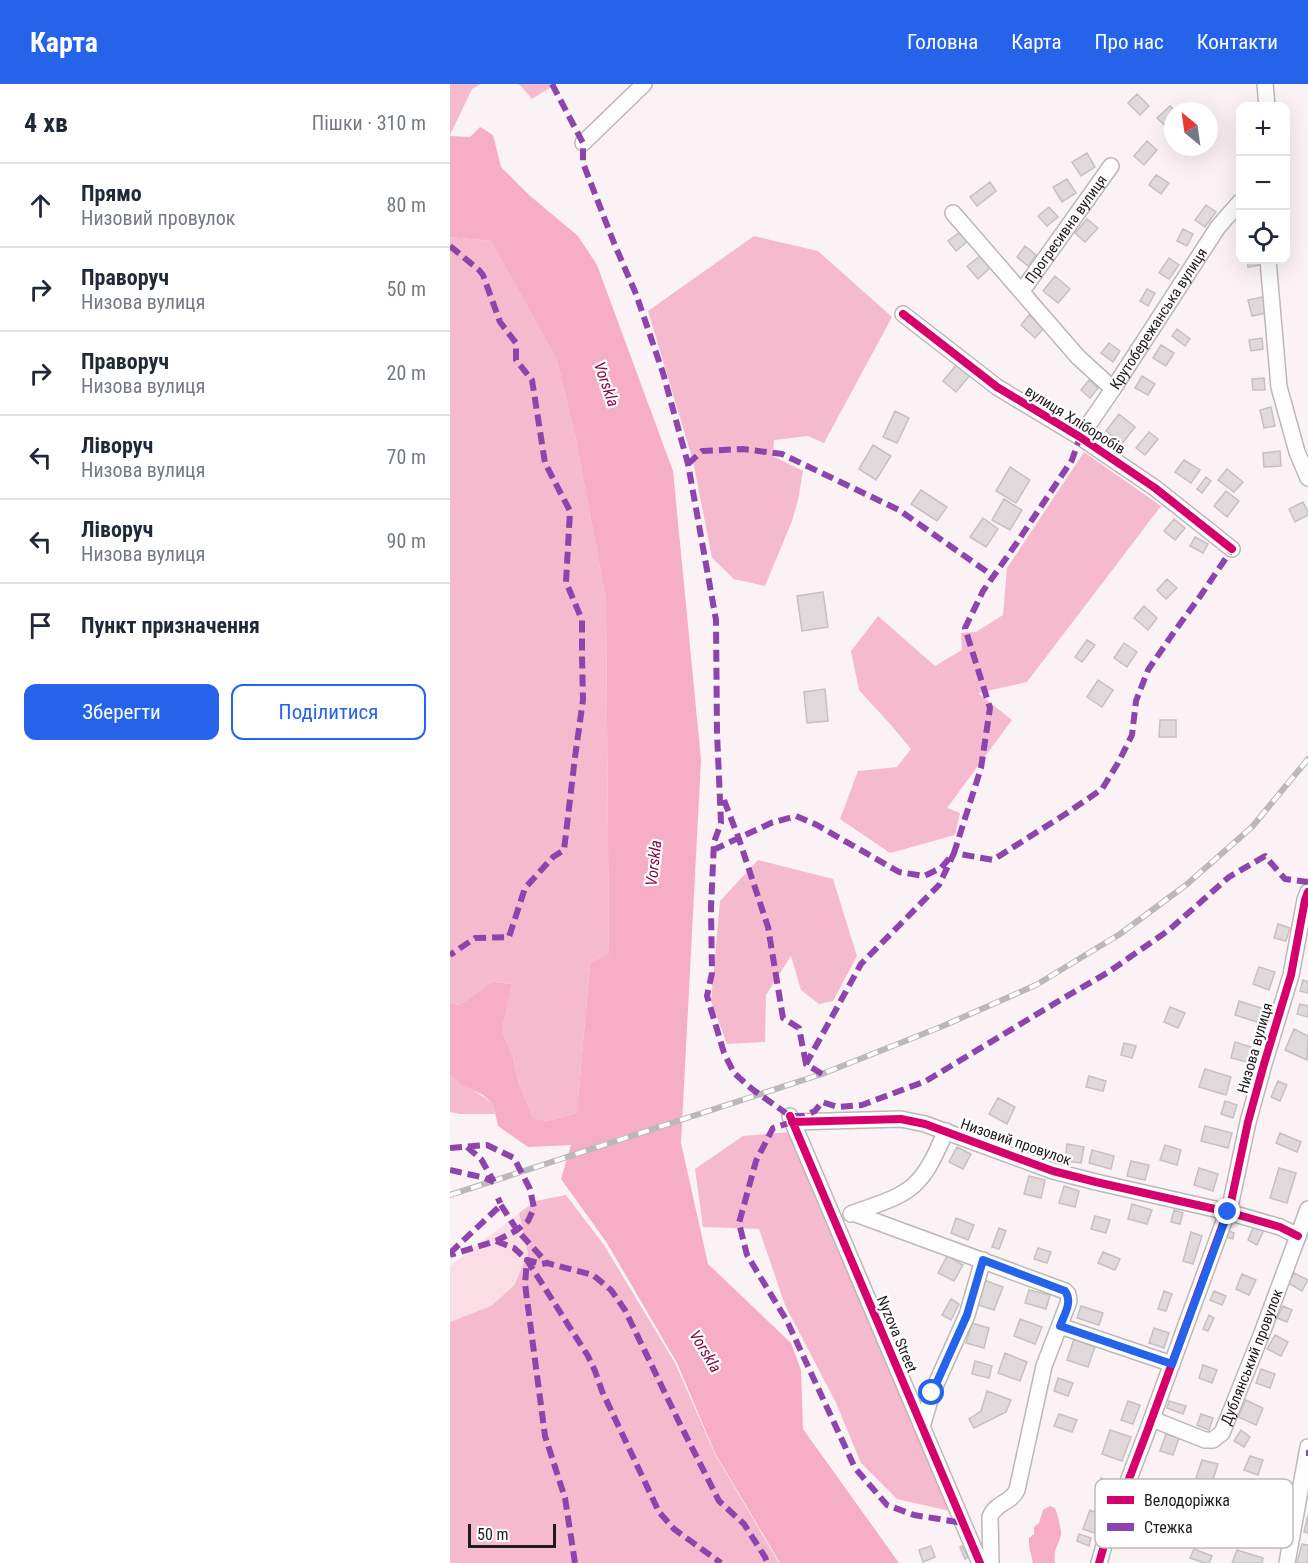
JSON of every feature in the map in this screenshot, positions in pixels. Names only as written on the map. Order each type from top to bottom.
[{"type":"street","points":[[583,143],[644,84]]},
{"type":"street","points":[[1265,84],[1267,102]]},
{"type":"street","name":"Прогресивна вулиця","points":[[1022,291],[1111,166]]},
{"type":"street","name":"Крутобережанська вулиця","points":[[1080,437],[1218,227],[1236,207]]},
{"type":"street","name":"Прогресивна вулиця","points":[[953,213],[1078,357],[1113,389]]},
{"type":"street","points":[[1268,264],[1279,387],[1297,452],[1308,478]]},
{"type":"street","name":"вулиця Хліборобів","points":[[903,314],[997,387],[1080,437],[1155,488],[1233,549]]},
{"type":"street","name":"Низова вулиця","points":[[1129,1479],[1228,1212],[1248,1122],[1291,975],[1308,892]]},
{"type":"street","name":"Низовий провулок","points":[[791,1119],[901,1119],[925,1124],[1053,1171],[1228,1212]]},
{"type":"street","name":"Nyzova Street","points":[[791,1119],[980,1563]]},
{"type":"street","points":[[834,1221],[894,1197],[913,1186],[926,1170],[946,1131]]},
{"type":"street","name":"Дублянський провулок","points":[[1152,1419],[1205,1440],[1213,1440],[1222,1433],[1308,1209]]},
{"type":"street","points":[[1228,1212],[1280,1227],[1298,1236]]},
{"type":"street","points":[[853,1213],[983,1260],[1068,1294],[1069,1301],[1044,1366],[1017,1490],[1014,1497],[997,1506],[990,1517],[991,1563]]},
{"type":"street","points":[[922,1427],[932,1393],[967,1315],[983,1260]]},
{"type":"street","points":[[1060,1326],[1172,1364]]},
{"type":"street","points":[[1293,1530],[1308,1448]]},
{"type":"street","name":"Низова вулиця","points":[[1099,1563],[1103,1548]]},
{"type":"street","points":[[1287,1563],[1290,1548]]},
{"type":"shaded area","points":[[450,84],[481,84],[472,89],[450,135]]},
{"type":"shaded area","points":[[518,84],[556,84],[532,99]]},
{"type":"shaded area","points":[[754,236],[818,251],[892,317],[824,443],[808,436],[774,440],[773,456],[803,471],[792,521],[765,586],[734,579],[712,558],[693,461],[648,311]]},
{"type":"shaded area","points":[[450,237],[491,241],[557,360],[576,440],[606,600],[609,955],[590,963],[577,1113],[547,1121],[533,1118],[518,1081],[513,1057],[502,1030],[512,984],[492,982],[459,1005],[450,1003]]},
{"type":"shaded area","points":[[1084,452],[1161,506],[1027,682],[978,693],[1012,720],[947,808],[960,813],[955,835],[890,853],[840,819],[858,771],[897,767],[911,749],[859,690],[851,651],[878,616],[935,666],[962,650],[961,633],[976,632],[1003,615],[1007,568]]},
{"type":"shaded area","points":[[758,860],[833,879],[857,956],[833,1001],[819,1004],[801,990],[791,956],[766,995],[765,1042],[727,1044],[711,1001],[720,901]]},
{"type":"shaded area","points":[[450,1075],[493,1104],[495,1114],[450,1112]]},
{"type":"shaded area","points":[[790,1132],[950,1511],[897,1499],[861,1463],[836,1403],[785,1305],[759,1229],[703,1227],[695,1169],[743,1136]]},
{"type":"shaded area","points":[[566,1195],[604,1245],[675,1363],[715,1454],[779,1563],[450,1563],[450,1322],[491,1306],[514,1285],[528,1254],[519,1213],[536,1201]]},
{"type":"shaded area","points":[[519,1213],[528,1254],[513,1285],[491,1306],[450,1322],[450,1266]]},
{"type":"water","name":"Vorskla","points":[[480,127],[493,135],[501,167],[529,195],[578,236],[597,265],[673,471],[701,760],[681,1143],[708,1264],[791,1343],[801,1370],[803,1429],[899,1563],[780,1563],[715,1453],[677,1363],[607,1243],[561,1179],[571,1145],[528,1147],[498,1126],[493,1104],[483,1095],[462,1085],[450,1075],[450,1003],[459,1005],[492,982],[512,984],[502,1030],[513,1057],[518,1081],[533,1118],[547,1121],[577,1113],[590,963],[609,954],[606,600],[576,440],[557,360],[491,241],[450,237],[450,136],[470,137]]},
{"type":"water","points":[[1050,1506],[1055,1508],[1061,1533],[1055,1551],[1055,1563],[1033,1563],[1029,1538],[1034,1534],[1034,1527],[1039,1523],[1043,1510]]},
{"type":"building","points":[[1137,94],[1149,106],[1140,115],[1128,103]]},
{"type":"building","points":[[1164,112],[1164,124],[1157,118]]},
{"type":"building","points":[[1147,141],[1157,150],[1144,165],[1134,156]]},
{"type":"building","points":[[1087,153],[1095,167],[1081,176],[1072,162]]},
{"type":"building","points":[[1156,175],[1169,183],[1161,194],[1149,185]]},
{"type":"building","points":[[1067,179],[1076,193],[1062,202],[1053,187]]},
{"type":"building","points":[[990,182],[996,191],[977,206],[970,197]]},
{"type":"building","points":[[1206,205],[1216,212],[1205,227],[1195,220]]},
{"type":"building","points":[[1049,207],[1058,217],[1047,226],[1038,216]]},
{"type":"building","points":[[1087,219],[1098,228],[1085,242],[1075,233]]},
{"type":"building","points":[[1183,229],[1193,234],[1187,246],[1177,241]]},
{"type":"building","points":[[960,232],[968,241],[956,251],[948,241]]},
{"type":"building","points":[[1025,246],[1036,255],[1028,266],[1017,257]]},
{"type":"building","points":[[980,256],[990,268],[978,279],[967,266]]},
{"type":"building","points":[[1169,258],[1179,265],[1169,279],[1159,273]]},
{"type":"building","points":[[1248,264],[1259,264],[1259,265],[1248,267]]},
{"type":"building","points":[[1055,276],[1070,289],[1058,303],[1043,291]]},
{"type":"building","points":[[1147,289],[1155,293],[1148,306],[1140,301]]},
{"type":"building","points":[[1263,297],[1267,313],[1252,316],[1248,300]]},
{"type":"building","points":[[1029,315],[1044,328],[1035,338],[1021,325]]},
{"type":"building","points":[[1177,329],[1190,339],[1185,346],[1172,336]]},
{"type":"building","points":[[1262,338],[1263,349],[1251,351],[1249,340]]},
{"type":"building","points":[[1109,343],[1120,351],[1113,362],[1101,353]]},
{"type":"building","points":[[1161,345],[1174,353],[1166,366],[1153,358]]},
{"type":"building","points":[[958,363],[971,374],[956,392],[943,381]]},
{"type":"building","points":[[1142,376],[1155,384],[1148,395],[1135,388]]},
{"type":"building","points":[[1264,378],[1265,390],[1253,390],[1252,379]]},
{"type":"building","points":[[1089,380],[1098,388],[1090,398],[1081,390]]},
{"type":"building","points":[[1271,407],[1275,426],[1264,428],[1260,410]]},
{"type":"building","points":[[895,411],[909,418],[897,443],[883,437]]},
{"type":"building","points":[[1119,414],[1135,427],[1122,444],[1106,431]]},
{"type":"building","points":[[1149,432],[1158,439],[1145,455],[1136,448]]},
{"type":"building","points":[[873,445],[891,456],[876,480],[859,469]]},
{"type":"building","points":[[1280,451],[1281,466],[1264,467],[1263,453]]},
{"type":"building","points":[[1184,460],[1200,470],[1191,483],[1175,472]]},
{"type":"building","points":[[1010,467],[1030,480],[1016,503],[996,491]]},
{"type":"building","points":[[1227,469],[1243,482],[1234,492],[1218,480]]},
{"type":"building","points":[[1206,477],[1211,481],[1202,493],[1197,489]]},
{"type":"building","points":[[921,490],[947,507],[937,521],[911,504]]},
{"type":"building","points":[[1226,491],[1239,501],[1227,517],[1214,506]]},
{"type":"building","points":[[1004,499],[1022,510],[1010,530],[992,520]]},
{"type":"building","points":[[1303,502],[1308,515],[1295,522],[1289,509]]},
{"type":"building","points":[[983,518],[998,529],[986,547],[970,537]]},
{"type":"building","points":[[1174,519],[1185,528],[1175,540],[1164,531]]},
{"type":"building","points":[[1195,537],[1208,544],[1203,553],[1190,546]]},
{"type":"building","points":[[1167,579],[1177,588],[1166,599],[1157,590]]},
{"type":"building","points":[[823,592],[828,627],[802,631],[797,596]]},
{"type":"building","points":[[1144,606],[1157,618],[1148,630],[1134,618]]},
{"type":"building","points":[[1087,640],[1095,645],[1082,662],[1075,657]]},
{"type":"building","points":[[1124,643],[1137,652],[1127,667],[1114,658]]},
{"type":"building","points":[[1098,680],[1113,690],[1102,707],[1087,697]]},
{"type":"building","points":[[825,689],[828,721],[807,723],[804,692]]},
{"type":"building","points":[[1160,720],[1176,720],[1176,737],[1159,737]]},
{"type":"building","points":[[1278,924],[1290,928],[1286,941],[1274,938]]},
{"type":"building","points":[[1259,967],[1275,972],[1269,990],[1253,984]]},
{"type":"building","points":[[1303,980],[1308,982],[1308,993],[1300,991]]},
{"type":"building","points":[[1239,1001],[1264,1009],[1260,1023],[1235,1015]]},
{"type":"building","points":[[1300,1004],[1308,1006],[1308,1017],[1297,1014]]},
{"type":"building","points":[[1170,1007],[1185,1013],[1178,1028],[1164,1022]]},
{"type":"building","points":[[1294,1029],[1308,1036],[1307,1060],[1285,1050]]},
{"type":"building","points":[[1235,1042],[1251,1047],[1248,1062],[1231,1058]]},
{"type":"building","points":[[1124,1043],[1136,1046],[1132,1058],[1121,1055]]},
{"type":"building","points":[[1205,1069],[1231,1077],[1226,1095],[1199,1087]]},
{"type":"building","points":[[1089,1076],[1106,1081],[1103,1091],[1086,1087]]},
{"type":"building","points":[[1278,1081],[1287,1085],[1280,1101],[1271,1097]]},
{"type":"building","points":[[998,1098],[1015,1107],[1007,1124],[989,1114]]},
{"type":"building","points":[[1225,1101],[1237,1105],[1233,1118],[1221,1114]]},
{"type":"building","points":[[1205,1126],[1232,1133],[1228,1148],[1201,1141]]},
{"type":"building","points":[[1280,1133],[1301,1142],[1297,1152],[1276,1143]]},
{"type":"building","points":[[1067,1144],[1084,1147],[1081,1163],[1065,1161]]},
{"type":"building","points":[[1165,1145],[1181,1150],[1177,1165],[1160,1160]]},
{"type":"building","points":[[957,1147],[971,1154],[963,1169],[949,1162]]},
{"type":"building","points":[[1092,1150],[1114,1156],[1111,1169],[1089,1163]]},
{"type":"building","points":[[1131,1161],[1149,1165],[1145,1180],[1127,1176]]},
{"type":"building","points":[[1199,1168],[1218,1174],[1213,1191],[1194,1185]]},
{"type":"building","points":[[1279,1168],[1296,1173],[1287,1203],[1270,1198]]},
{"type":"building","points":[[1029,1176],[1045,1180],[1041,1198],[1024,1194]]},
{"type":"building","points":[[1064,1186],[1079,1191],[1075,1207],[1059,1203]]},
{"type":"building","points":[[1132,1204],[1152,1210],[1147,1224],[1128,1219]]},
{"type":"building","points":[[1174,1210],[1183,1213],[1180,1224],[1171,1222]]},
{"type":"building","points":[[1095,1216],[1110,1220],[1106,1233],[1091,1229]]},
{"type":"building","points":[[956,1218],[974,1225],[968,1240],[951,1233]]},
{"type":"building","points":[[1254,1226],[1264,1230],[1257,1245],[1248,1240]]},
{"type":"building","points":[[999,1228],[1006,1231],[999,1249],[992,1247]]},
{"type":"building","points":[[1229,1231],[1234,1233],[1233,1239],[1227,1237]]},
{"type":"building","points":[[1191,1232],[1202,1236],[1193,1264],[1183,1261]]},
{"type":"building","points":[[1038,1248],[1051,1252],[1047,1263],[1034,1259]]},
{"type":"building","points":[[1103,1252],[1120,1259],[1115,1270],[1098,1263]]},
{"type":"building","points":[[947,1256],[963,1265],[954,1281],[938,1273]]},
{"type":"building","points":[[1294,1273],[1308,1280],[1302,1291],[1288,1283]]},
{"type":"building","points":[[1242,1274],[1256,1280],[1249,1295],[1236,1289]]},
{"type":"building","points":[[984,1280],[1003,1287],[994,1310],[975,1304]]},
{"type":"building","points":[[1029,1290],[1050,1295],[1046,1309],[1025,1303]]},
{"type":"building","points":[[1164,1291],[1172,1294],[1166,1311],[1158,1309]]},
{"type":"building","points":[[1214,1291],[1226,1296],[1222,1305],[1210,1300]]},
{"type":"building","points":[[951,1299],[959,1304],[951,1320],[942,1315]]},
{"type":"building","points":[[1081,1306],[1103,1313],[1099,1325],[1077,1318]]},
{"type":"building","points":[[1283,1306],[1292,1310],[1287,1322],[1277,1318]]},
{"type":"building","points":[[1209,1315],[1214,1318],[1208,1331],[1203,1329]]},
{"type":"building","points":[[1020,1319],[1042,1327],[1035,1344],[1014,1336]]},
{"type":"building","points":[[972,1323],[989,1328],[984,1348],[966,1343]]},
{"type":"building","points":[[1154,1328],[1169,1333],[1164,1348],[1149,1343]]},
{"type":"building","points":[[1275,1335],[1288,1342],[1281,1356],[1267,1349]]},
{"type":"building","points":[[1074,1339],[1095,1347],[1088,1367],[1067,1360]]},
{"type":"building","points":[[1005,1353],[1027,1362],[1020,1381],[998,1373]]},
{"type":"building","points":[[975,1361],[992,1366],[989,1378],[972,1374]]},
{"type":"building","points":[[1203,1365],[1217,1370],[1212,1383],[1199,1378]]},
{"type":"building","points":[[1261,1369],[1275,1374],[1270,1388],[1256,1383]]},
{"type":"building","points":[[1058,1378],[1073,1383],[1068,1396],[1054,1391]]},
{"type":"building","points":[[987,1391],[1011,1400],[1006,1412],[974,1428],[969,1419],[981,1411]]},
{"type":"building","points":[[1246,1400],[1263,1408],[1256,1425],[1238,1417]]},
{"type":"building","points":[[1128,1401],[1140,1405],[1133,1424],[1121,1420]]},
{"type":"building","points":[[1169,1401],[1186,1406],[1183,1414],[1167,1408]]},
{"type":"building","points":[[1059,1414],[1077,1420],[1072,1432],[1054,1426]]},
{"type":"building","points":[[1201,1414],[1213,1418],[1209,1430],[1197,1425]]},
{"type":"building","points":[[1110,1430],[1131,1437],[1122,1461],[1102,1454]]},
{"type":"building","points":[[1241,1430],[1250,1437],[1244,1447],[1234,1441]]},
{"type":"building","points":[[1166,1434],[1179,1438],[1173,1455],[1160,1451]]},
{"type":"building","points":[[1250,1456],[1263,1460],[1258,1475],[1244,1470]]},
{"type":"building","points":[[1202,1460],[1218,1464],[1213,1479],[1196,1478]]},
{"type":"building","points":[[1090,1510],[1095,1512],[1095,1533],[1083,1529]]},
{"type":"building","points":[[1308,1515],[1308,1533],[1304,1532]]},
{"type":"building","points":[[1079,1534],[1091,1538],[1089,1546],[1077,1541]]},
{"type":"building","points":[[1302,1544],[1308,1545],[1308,1563],[1297,1563]]},
{"type":"building","points":[[931,1546],[935,1557],[923,1562],[919,1550]]},
{"type":"building","points":[[962,1546],[968,1557],[965,1559],[960,1547]]},
{"type":"building","points":[[1194,1549],[1212,1556],[1209,1563],[1190,1558]]},
{"type":"building","points":[[1237,1550],[1263,1558],[1262,1563],[1232,1563]]},
{"type":"railway","points":[[450,1195],[822,1074],[943,1026],[1036,985],[1120,934],[1186,885],[1252,827],[1308,759]]},
{"type":"marked path","points":[[552,84],[583,143],[583,163],[636,294],[663,373],[688,464],[716,620],[721,823],[714,842],[711,907],[712,973],[707,996],[724,1053],[734,1073],[790,1116],[804,1116],[815,1111],[822,1102],[838,1107],[862,1105],[926,1081],[1107,973],[1169,930],[1229,877],[1265,856],[1285,879],[1308,882]]},
{"type":"marked path","points":[[450,246],[483,275],[500,322],[516,343],[516,360],[532,380],[545,463],[570,511],[566,582],[582,620],[583,700],[564,850],[553,857],[525,888],[509,937],[475,938],[450,955]]},
{"type":"marked path","points":[[713,850],[771,823],[796,816],[817,825],[899,872],[924,876],[941,868],[954,853],[981,768],[990,708],[965,628],[983,591],[1072,460],[1080,437]]},
{"type":"marked path","points":[[688,464],[702,451],[743,449],[782,454],[899,510],[993,576]]},
{"type":"marked path","points":[[822,1074],[806,1064],[861,964],[939,885],[954,853],[993,860],[1102,789],[1132,735],[1136,701],[1148,670],[1232,549]]},
{"type":"marked path","points":[[724,800],[768,927],[783,1018],[799,1028],[806,1064]]},
{"type":"marked path","points":[[792,1122],[773,1128],[756,1161],[739,1223],[747,1255],[787,1321],[855,1468],[887,1505],[914,1515],[963,1523]]},
{"type":"marked path","points":[[450,1148],[487,1145],[514,1158],[530,1189],[534,1208],[528,1221],[517,1230],[496,1241],[450,1255]]},
{"type":"marked path","points":[[467,1147],[481,1159],[494,1182]]},
{"type":"marked path","points":[[450,1170],[494,1182]]},
{"type":"marked path","points":[[450,1253],[501,1205],[498,1198]]},
{"type":"marked path","points":[[501,1205],[517,1230],[547,1263]]},
{"type":"marked path","points":[[496,1241],[514,1248],[527,1260],[588,1356],[659,1512],[674,1529],[721,1563]]},
{"type":"marked path","points":[[575,1563],[565,1498],[545,1436],[525,1284],[527,1260],[593,1275],[611,1290],[625,1310],[719,1501],[744,1524],[767,1563]]},
{"type":"cycle path","points":[[903,314],[997,387],[1080,437],[1155,488],[1232,549]]},
{"type":"cycle path","points":[[1129,1479],[1231,1202],[1248,1122],[1291,975],[1308,892]]},
{"type":"cycle path","points":[[790,1116],[980,1563]]},
{"type":"cycle path","points":[[792,1122],[901,1119],[925,1124],[1053,1171],[1228,1212],[1280,1227],[1298,1236]]},
{"type":"cycle path","points":[[1099,1563],[1103,1548]]},
{"type":"route","points":[[932,1393],[967,1315],[983,1260],[1065,1291],[1069,1301],[1060,1326],[1172,1364],[1228,1212]]}]
